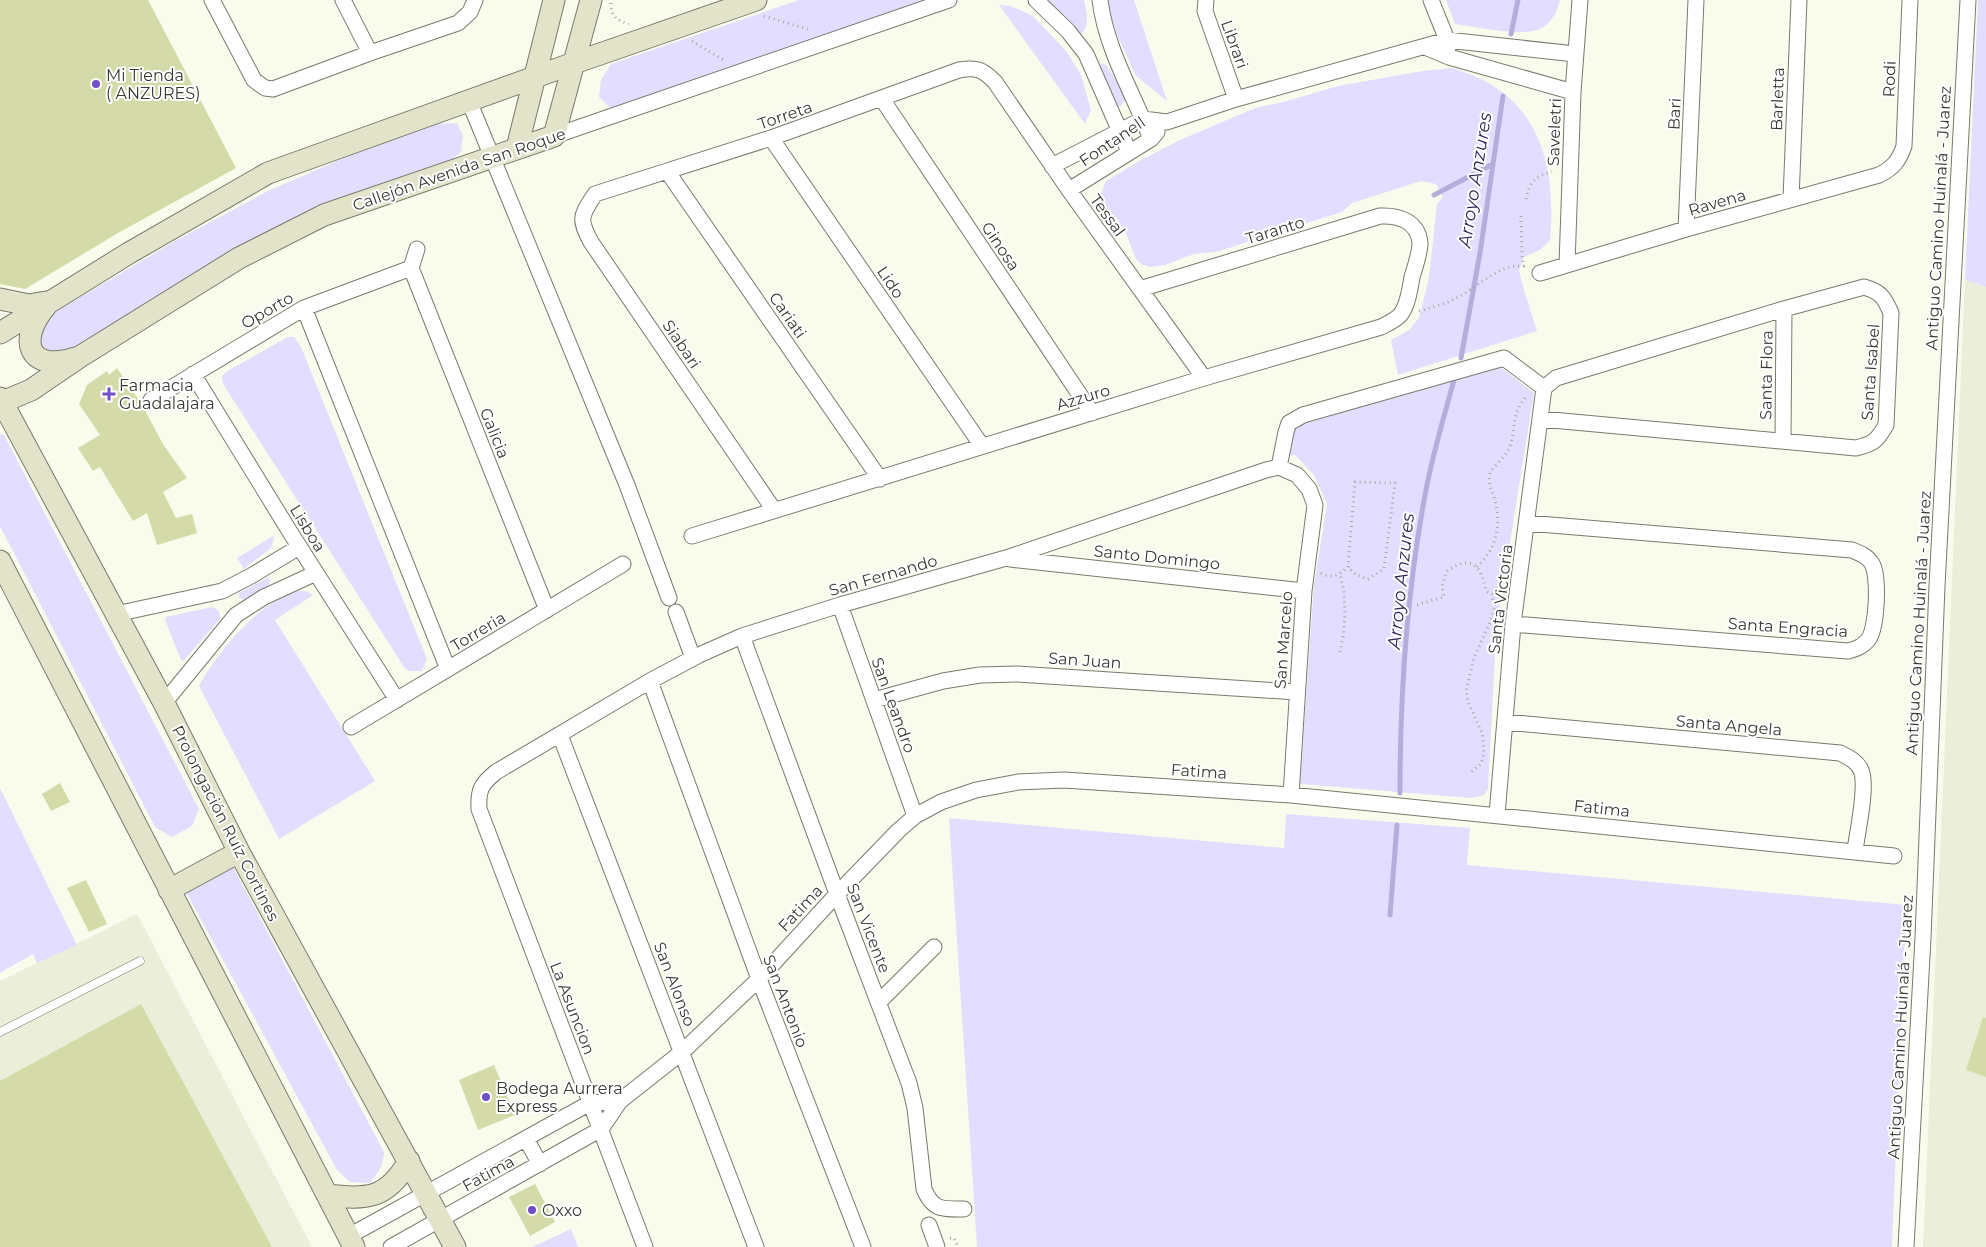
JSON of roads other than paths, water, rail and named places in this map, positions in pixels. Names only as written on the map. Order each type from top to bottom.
[{"type":"street","points":[[212,0],[254,80],[265,88],[273,89],[370,53],[458,24],[470,12],[475,0]]},
{"type":"street","points":[[343,0],[370,53]]},
{"type":"street","points":[[517,148],[554,0]]},
{"type":"street","points":[[554,136],[591,0]]},
{"type":"street","name":"Callejón Avenida San Roque","points":[[1,401],[31,390],[81,356],[239,258],[324,215],[949,0]]},
{"type":"street","points":[[1036,0],[1068,31],[1086,54],[1129,152]]},
{"type":"street","points":[[1100,0],[1102,19],[1109,43],[1151,139]]},
{"type":"street","name":"Librari","points":[[1206,0],[1205,11],[1236,99]]},
{"type":"street","points":[[1431,0],[1447,40],[1449,57]]},
{"type":"street","name":"Saveletri","points":[[1567,265],[1573,92],[1580,0]]},
{"type":"street","name":"Bari","points":[[1686,229],[1696,0]]},
{"type":"street","name":"Barletta","points":[[1791,199],[1799,0]]},
{"type":"street","name":"Rodi","points":[[1899,160],[1904,146],[1910,0]]},
{"type":"street","name":"Antiguo Camino Huinalá - Juarez","points":[[1906,1247],[1923,938],[1936,596],[1968,0]]},
{"type":"street","points":[[0,333],[51,300],[268,174],[574,63],[759,8]]},
{"type":"street","points":[[1167,122],[1236,99],[1447,40],[1575,54]]},
{"type":"street","points":[[1086,54],[1109,43]]},
{"type":"street","points":[[1425,47],[1449,57],[1573,92]]},
{"type":"street","name":"Torreta","points":[[595,194],[771,138],[958,70],[972,68],[984,72]]},
{"type":"street","name":"Tessal","points":[[984,72],[995,82],[1052,166],[1204,378]]},
{"type":"street","name":"Ginosa","points":[[882,99],[1092,412]]},
{"type":"street","points":[[469,101],[627,485],[669,598]]},
{"type":"street","name":"Fontanell","points":[[1052,166],[1118,130],[1143,119],[1167,122]]},
{"type":"street","name":"Fontanell","points":[[1069,190],[1151,139],[1167,122]]},
{"type":"street","name":"Lido","points":[[771,138],[982,446]]},
{"type":"street","name":"Ravena","points":[[1540,273],[1686,229],[1879,175],[1890,169],[1899,160]]},
{"type":"street","name":"Cariati","points":[[666,171],[880,479]]},
{"type":"street","name":"Siabari","points":[[595,194],[582,219],[585,230],[774,510]]},
{"type":"street","name":"Taranto","points":[[1140,290],[1380,216],[1393,215],[1407,220],[1416,231]]},
{"type":"street","name":"Azzuro","points":[[692,536],[1204,378],[1382,327],[1393,322],[1401,314],[1406,303],[1420,244],[1416,231]]},
{"type":"street","points":[[411,268],[417,249]]},
{"type":"street","name":"Oporto","points":[[151,400],[304,308],[411,268]]},
{"type":"street","name":"Galicia","points":[[411,268],[547,610]]},
{"type":"street","name":"Santa Isabel","points":[[1541,419],[1856,448],[1870,445],[1879,438],[1886,426],[1891,313],[1886,300],[1877,290],[1864,287],[1784,309],[1556,378],[1542,386]]},
{"type":"street","points":[[0,299],[29,305],[41,304],[51,300]]},
{"type":"street","points":[[51,300],[41,312],[31,330],[29,341],[34,353],[42,359],[58,361],[81,356]]},
{"type":"street","points":[[304,308],[448,669]]},
{"type":"street","name":"Santa Flora","points":[[1783,441],[1784,309]]},
{"type":"street","points":[[1279,467],[1289,423],[1303,415],[1504,358],[1542,386]]},
{"type":"street","name":"Lisboa","points":[[193,374],[299,547],[397,700]]},
{"type":"street","name":"Santa Victoria","points":[[1497,815],[1513,624],[1541,419],[1542,386]]},
{"type":"street","name":"Prolongación Ruíz Cortines","points":[[1,401],[164,703],[239,852],[456,1247]]},
{"type":"street","name":"San Marcelo","points":[[1279,467],[1297,475],[1309,489],[1314,505],[1304,591],[1291,795]]},
{"type":"street","name":"San Fernando","points":[[484,781],[496,772],[650,681],[693,658],[742,636],[840,605],[1006,558],[1279,467]]},
{"type":"street","name":"Santa Engracia","points":[[1513,624],[1848,651],[1859,648],[1868,640],[1874,628],[1876,572],[1871,562],[1862,554],[1852,550],[1527,523]]},
{"type":"street","points":[[116,614],[222,591],[299,547]]},
{"type":"street","name":"Santo Domingo","points":[[1006,558],[1304,591]]},
{"type":"street","points":[[0,561],[352,1242]]},
{"type":"street","name":"Torreria","points":[[351,727],[623,564]]},
{"type":"street","points":[[164,703],[236,615],[264,597],[316,573]]},
{"type":"street","points":[[222,591],[236,615]]},
{"type":"street","name":"San Leandro","points":[[840,605],[915,816]]},
{"type":"street","points":[[676,612],[693,658]]},
{"type":"street","name":"San Vicente","points":[[742,636],[913,1096],[924,1189],[928,1199],[935,1206],[944,1210],[964,1209]]},
{"type":"street","name":"San Juan","points":[[874,700],[943,681],[980,675],[1017,674],[1297,692]]},
{"type":"street","name":"San Antonio","points":[[650,681],[759,979],[862,1247]]},
{"type":"street","name":"Santa Angela","points":[[1506,722],[1840,753],[1852,759],[1860,770],[1864,783],[1854,851]]},
{"type":"street","name":"San Alonso","points":[[560,735],[756,1247]]},
{"type":"street","name":"Fatima","points":[[391,1247],[601,1129],[620,1101],[682,1052],[759,979],[837,894],[915,816],[941,802],[976,790],[1018,782],[1064,780],[1291,795],[1894,856]]},
{"type":"street","name":"La Asuncion","points":[[484,781],[478,794],[480,809],[645,1247]]},
{"type":"street","points":[[170,890],[239,852]]},
{"type":"street","points":[[879,1002],[934,947]]},
{"type":"street","name":"Fatima","points":[[352,1242],[426,1194],[590,1103],[620,1101]]},
{"type":"street","points":[[526,1139],[540,1164]]},
{"type":"street","points":[[327,1195],[357,1199],[385,1190],[400,1177],[409,1161]]},
{"type":"street","points":[[929,1225],[937,1247]]},
{"type":"lane","points":[[0,1032],[140,961]]},
{"type":"waterway","name":"Arroyo Anzures","points":[[1511,34],[1518,0]]},
{"type":"waterway","name":"Arroyo Anzures","points":[[1461,358],[1480,253],[1503,96]]},
{"type":"waterway","points":[[1434,195],[1493,164]]},
{"type":"waterway","name":"Arroyo Anzures","points":[[1400,793],[1403,679],[1409,603],[1419,527],[1429,476],[1455,376]]},
{"type":"waterway","name":"Arroyo Anzures","points":[[1390,915],[1397,825]]},
{"type":"place","name":"Mi Tienda ( ANZURES)","points":[[96,84]]},
{"type":"place","name":"Farmacia Guadalajara","points":[[109,394]]},
{"type":"place","name":"Bodega Aurrera Express","points":[[486,1097]]},
{"type":"place","name":"Oxxo","points":[[532,1210]]}]
